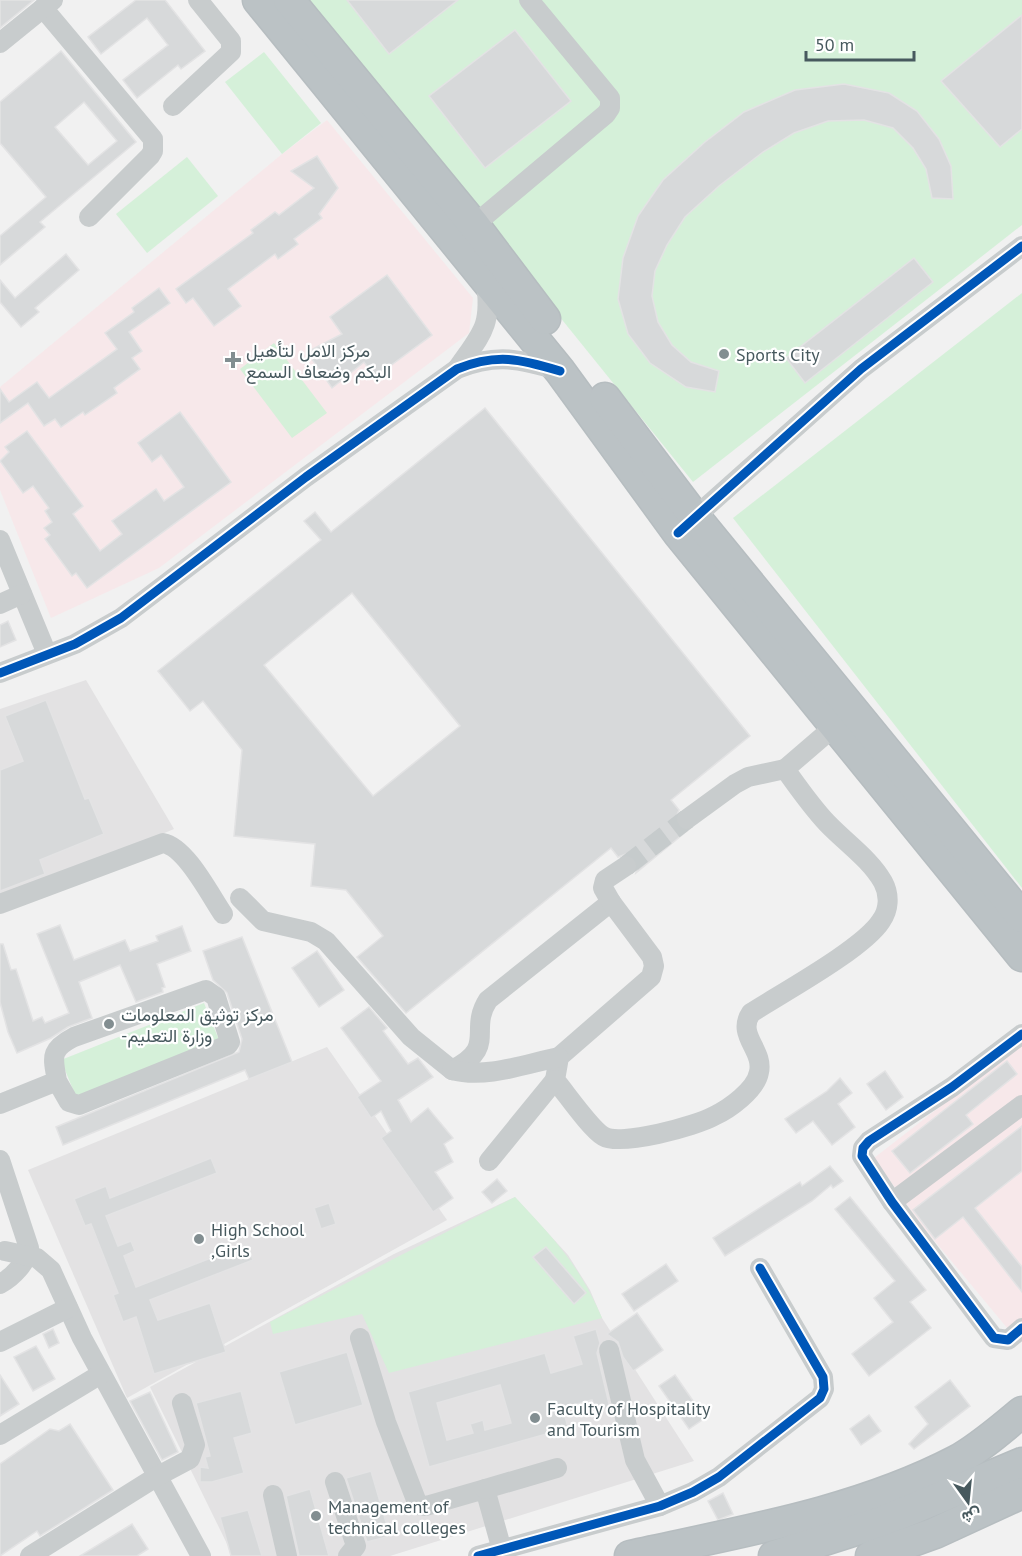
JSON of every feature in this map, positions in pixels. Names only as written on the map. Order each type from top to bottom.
[{"type":"highway","points":[[258,0],[686,525],[1022,917]]},
{"type":"highway","points":[[289,0],[474,225],[686,525],[835,726],[1022,956]]},
{"type":"highway","points":[[630,1556],[780,1523],[851,1503],[956,1460],[1022,1412]]},
{"type":"highway","points":[[774,1556],[881,1522],[1022,1463]]},
{"type":"highway","points":[[871,1556],[935,1533],[1022,1493]]},
{"type":"street","points":[[173,106],[231,52],[231,41],[198,0]]},
{"type":"street","points":[[474,225],[610,108],[610,98],[529,0]]},
{"type":"street","points":[[0,43],[48,4],[153,139],[153,151],[150,156],[89,217]]},
{"type":"street","points":[[686,525],[861,369],[1022,246]]},
{"type":"street","points":[[457,369],[486,325],[489,306],[485,276]]},
{"type":"street","points":[[0,673],[75,644],[159,592],[306,477],[457,369],[486,359],[506,358],[560,371]]},
{"type":"street","points":[[0,540],[47,654]]},
{"type":"street","points":[[0,604],[22,594]]},
{"type":"street","points":[[687,819],[748,777],[784,769],[835,726]]},
{"type":"street","points":[[555,1080],[603,1136],[617,1139],[637,1136],[687,1127],[713,1117],[745,1093],[759,1072],[759,1062],[745,1029],[745,1021],[751,1012],[851,949],[881,921],[886,911],[888,897],[884,884],[876,871],[827,823],[784,769]]},
{"type":"street","points":[[0,904],[163,843],[169,844],[184,856],[223,914]]},
{"type":"street","points":[[240,898],[263,921],[311,932],[326,941],[411,1037],[452,1070],[469,1075],[559,1057],[651,977],[654,966],[652,957],[603,888],[605,880],[626,866]]},
{"type":"street","points":[[452,1070],[470,1061],[479,1049],[483,1007],[488,1000],[611,902]]},
{"type":"street","points":[[206,990],[216,997],[230,1042],[228,1045],[78,1105],[69,1102],[57,1081],[53,1056],[65,1041],[206,990]]},
{"type":"street","points":[[1022,1034],[952,1087],[869,1141],[863,1148],[866,1165],[994,1338],[1008,1340],[1022,1328]]},
{"type":"street","points":[[489,1161],[555,1080],[559,1057]]},
{"type":"street","points":[[0,1104],[57,1081]]},
{"type":"street","points":[[892,1202],[1022,1105]]},
{"type":"street","points":[[0,1160],[28,1240],[28,1256],[5,1280]]},
{"type":"street","points":[[5,1280],[2,1244],[44,1261],[51,1270],[101,1374],[201,1556]]},
{"type":"street","points":[[478,1556],[660,1506],[693,1492],[719,1477],[820,1398],[824,1389],[823,1377],[760,1268]]},
{"type":"street","points":[[0,1342],[68,1308]]},
{"type":"street","points":[[360,1338],[386,1422],[418,1505],[426,1506],[557,1468]]},
{"type":"street","points":[[609,1350],[635,1460],[660,1506]]},
{"type":"street","points":[[0,1435],[101,1374]]},
{"type":"street","points":[[30,1556],[156,1477],[190,1459],[195,1445],[182,1403]]},
{"type":"street","points":[[335,1482],[356,1546],[353,1553],[348,1556]]},
{"type":"street","points":[[485,1489],[502,1550]]},
{"type":"street","points":[[273,1495],[287,1556]]},
{"type":"shaded area","name":"مركز الامل لتأهيل البكم وضعاف السمع","points":[[327,120],[473,298],[469,333],[159,568],[51,618],[0,490],[0,387],[282,154]]},
{"type":"shaded area","points":[[86,680],[174,829],[0,902],[0,709]]},
{"type":"shaded area","points":[[1022,1043],[1022,1318],[1008,1329],[923,1227],[874,1158]]},
{"type":"shaded area","points":[[327,1047],[447,1220],[127,1398],[28,1170]]},
{"type":"shaded area","points":[[515,1197],[568,1255],[590,1290],[602,1318],[694,1461],[390,1556],[233,1556],[150,1387],[394,1254]]},
{"type":"green space","name":"Sports City","points":[[304,0],[1022,0],[1022,225],[693,482]]},
{"type":"green space","points":[[264,52],[321,123],[282,154],[225,82]]},
{"type":"green space","points":[[187,157],[218,196],[147,253],[116,214]]},
{"type":"green space","points":[[1022,293],[1022,888],[733,518]]},
{"type":"green space","points":[[274,343],[327,413],[292,438],[240,369]]},
{"type":"green space","points":[[204,1003],[219,1040],[76,1097],[61,1060]]},
{"type":"green space","points":[[515,1197],[575,1267],[602,1318],[389,1373],[362,1314],[273,1334],[270,1322]]},
{"type":"building","points":[[0,0],[34,0],[0,28]]},
{"type":"building","points":[[136,0],[165,0],[205,51],[181,69],[178,65],[137,98],[123,80],[168,45],[147,18],[101,54],[88,37]]},
{"type":"building","points":[[347,0],[458,0],[389,54]]},
{"type":"building","points":[[1022,15],[1022,129],[1000,147],[941,81]]},
{"type":"building","points":[[515,30],[571,101],[485,168],[429,96]]},
{"type":"building","points":[[61,51],[136,142],[40,222],[45,227],[0,265],[0,236],[46,197],[0,143],[0,102]],"holes":[[[84,102],[117,141],[88,165],[55,127]]]},
{"type":"building","points":[[844,84],[889,93],[917,111],[939,139],[951,166],[953,199],[932,198],[926,169],[913,148],[893,128],[864,120],[828,121],[794,133],[763,152],[719,186],[685,217],[667,245],[655,271],[652,296],[658,322],[672,345],[691,362],[719,371],[715,392],[686,387],[650,363],[628,334],[618,299],[623,258],[638,216],[663,180],[705,142],[744,112],[795,90]]},
{"type":"building","points":[[317,156],[338,188],[319,214],[322,218],[294,239],[298,244],[278,259],[275,254],[228,289],[241,306],[214,326],[193,298],[186,303],[176,289],[253,233],[251,230],[275,212],[279,215],[314,188],[291,171]]},
{"type":"building","points":[[66,254],[79,270],[35,308],[39,312],[21,327],[0,302],[0,280],[15,298]]},
{"type":"building","points":[[914,258],[933,282],[805,383],[786,358]]},
{"type":"building","points":[[387,275],[432,335],[375,377],[364,362],[332,388],[307,352],[342,334],[330,317]]},
{"type":"building","points":[[159,288],[170,303],[129,332],[142,351],[132,358],[140,369],[114,388],[117,393],[85,415],[83,412],[61,427],[55,419],[44,426],[28,403],[0,423],[0,389],[9,402],[37,382],[49,398],[117,349],[105,333],[134,312],[132,308]]},
{"type":"building","points":[[485,408],[750,736],[671,800],[679,810],[675,820],[677,826],[687,831],[636,873],[638,866],[636,859],[626,854],[618,857],[611,848],[406,1013],[357,957],[383,936],[346,890],[311,886],[315,844],[234,836],[242,750],[203,701],[190,711],[158,671],[321,540],[304,521],[315,512],[331,532]],"holes":[[[352,593],[460,726],[373,796],[264,665]]]},
{"type":"building","points":[[180,412],[231,482],[87,588],[76,573],[72,576],[45,539],[50,535],[44,528],[52,522],[45,511],[49,508],[33,486],[23,493],[0,461],[9,452],[5,447],[27,431],[83,506],[73,514],[100,551],[122,534],[112,521],[156,489],[164,501],[184,487],[161,455],[152,462],[138,443]]},
{"type":"building","points":[[8,621],[16,640],[0,647],[0,625]]},
{"type":"building","points":[[46,700],[85,799],[89,798],[104,834],[40,860],[45,874],[0,891],[0,770],[23,761],[5,716]]},
{"type":"building","points":[[60,925],[74,960],[125,940],[130,951],[158,941],[156,936],[182,926],[191,951],[157,964],[165,987],[162,988],[163,992],[136,1002],[120,965],[79,982],[92,1018],[68,1027],[51,1038],[17,1053],[8,1032],[0,1002],[0,944],[3,944],[11,970],[16,969],[33,1021],[42,1017],[45,1023],[69,1013],[37,934]]},
{"type":"building","points":[[242,937],[292,1062],[249,1079],[245,1070],[63,1145],[56,1127],[239,1052],[242,1039],[227,993],[213,980],[203,951]]},
{"type":"building","points":[[317,951],[344,990],[319,1007],[292,968]]},
{"type":"building","points":[[369,1007],[387,1028],[383,1031],[408,1064],[418,1058],[433,1077],[398,1100],[411,1122],[428,1108],[453,1138],[444,1144],[453,1162],[435,1172],[453,1198],[433,1212],[381,1138],[391,1131],[381,1111],[371,1118],[357,1097],[381,1081],[341,1028]]},
{"type":"building","points":[[1007,1061],[1017,1074],[966,1115],[973,1124],[910,1173],[892,1151]]},
{"type":"building","points":[[885,1071],[903,1097],[886,1110],[867,1084]]},
{"type":"building","points":[[840,1078],[852,1093],[838,1104],[855,1127],[832,1145],[813,1121],[796,1133],[785,1119],[827,1091]]},
{"type":"building","points":[[1022,1126],[1022,1171],[975,1208],[1022,1267],[1022,1292],[963,1217],[935,1239],[913,1210]]},
{"type":"building","points":[[211,1158],[217,1173],[106,1216],[118,1246],[131,1241],[135,1251],[124,1256],[136,1287],[247,1244],[253,1260],[150,1300],[158,1320],[210,1303],[226,1352],[154,1374],[136,1317],[123,1322],[113,1295],[118,1293],[91,1224],[85,1226],[74,1199],[106,1186],[110,1198]]},
{"type":"building","points":[[830,1166],[843,1181],[833,1188],[831,1185],[812,1201],[725,1256],[713,1238],[800,1182],[802,1186]]},
{"type":"building","points":[[497,1179],[507,1191],[492,1203],[482,1192]]},
{"type":"building","points":[[850,1197],[926,1290],[910,1302],[931,1328],[869,1376],[852,1354],[893,1322],[874,1298],[895,1281],[835,1209]]},
{"type":"building","points":[[329,1203],[336,1224],[321,1229],[314,1208]]},
{"type":"building","points":[[546,1247],[586,1293],[574,1304],[533,1257]]},
{"type":"building","points":[[666,1264],[678,1281],[634,1311],[622,1294]]},
{"type":"building","points":[[637,1313],[663,1350],[633,1371],[623,1357],[618,1342],[607,1334]]},
{"type":"building","points":[[53,1329],[59,1343],[49,1348],[43,1334]]},
{"type":"building","points":[[596,1329],[600,1343],[597,1353],[610,1408],[596,1412],[592,1400],[563,1408],[568,1428],[429,1467],[408,1392],[545,1353],[551,1373],[582,1364],[573,1336]],"holes":[[[500,1385],[511,1423],[485,1430],[483,1420],[470,1424],[473,1433],[447,1440],[437,1403]]]},
{"type":"building","points":[[36,1346],[55,1379],[33,1391],[14,1357]]},
{"type":"building","points":[[347,1352],[363,1405],[295,1425],[279,1372]]},
{"type":"building","points":[[0,1375],[19,1404],[0,1416]]},
{"type":"building","points":[[675,1375],[705,1418],[689,1429],[659,1386]]},
{"type":"building","points":[[950,1380],[970,1406],[914,1449],[909,1444],[928,1424],[915,1407]]},
{"type":"building","points":[[241,1391],[252,1433],[234,1438],[244,1473],[212,1482],[200,1482],[200,1467],[208,1468],[205,1457],[210,1456],[196,1403]]},
{"type":"building","points":[[150,1392],[178,1452],[162,1460],[130,1401]]},
{"type":"building","points":[[869,1415],[881,1431],[861,1445],[850,1429]]},
{"type":"building","points":[[70,1424],[113,1490],[40,1536],[37,1531],[0,1556],[0,1464],[50,1429],[59,1431]]},
{"type":"building","points":[[371,1471],[390,1536],[367,1542],[346,1478]]},
{"type":"building","points":[[310,1489],[329,1556],[299,1556],[286,1496]]},
{"type":"building","points":[[723,1493],[733,1514],[718,1520],[708,1501]]},
{"type":"building","points":[[248,1510],[262,1556],[231,1556],[220,1517]]},
{"type":"building","points":[[132,1524],[148,1549],[137,1556],[80,1556]]},
{"type":"tunnel","points":[[626,866],[687,819]]},
{"type":"cycle path","points":[[678,533],[861,369],[1022,246]]},
{"type":"cycle path","points":[[0,673],[75,644],[121,618],[306,477],[457,369],[497,359],[533,363],[560,371]]},
{"type":"cycle path","points":[[1022,1034],[952,1087],[869,1141],[863,1148],[862,1156],[892,1202],[994,1338],[1008,1340],[1022,1328]]},
{"type":"cycle path","points":[[478,1556],[660,1506],[693,1492],[719,1477],[820,1398],[824,1389],[823,1377],[760,1268]]},
{"type":"place","name":"Sports City","points":[[724,354]]},
{"type":"place","name":"مركز الامل لتأهيل البكم وضعاف السمع","points":[[233,360]]},
{"type":"place","name":"مركز توثيق المعلومات -وزارة التعليم","points":[[109,1024]]},
{"type":"place","name":"High School ,Girls","points":[[199,1239]]},
{"type":"place","name":"Faculty of Hospitality and Tourism","points":[[535,1418]]},
{"type":"place","name":"Management of technical colleges","points":[[316,1516]]}]
